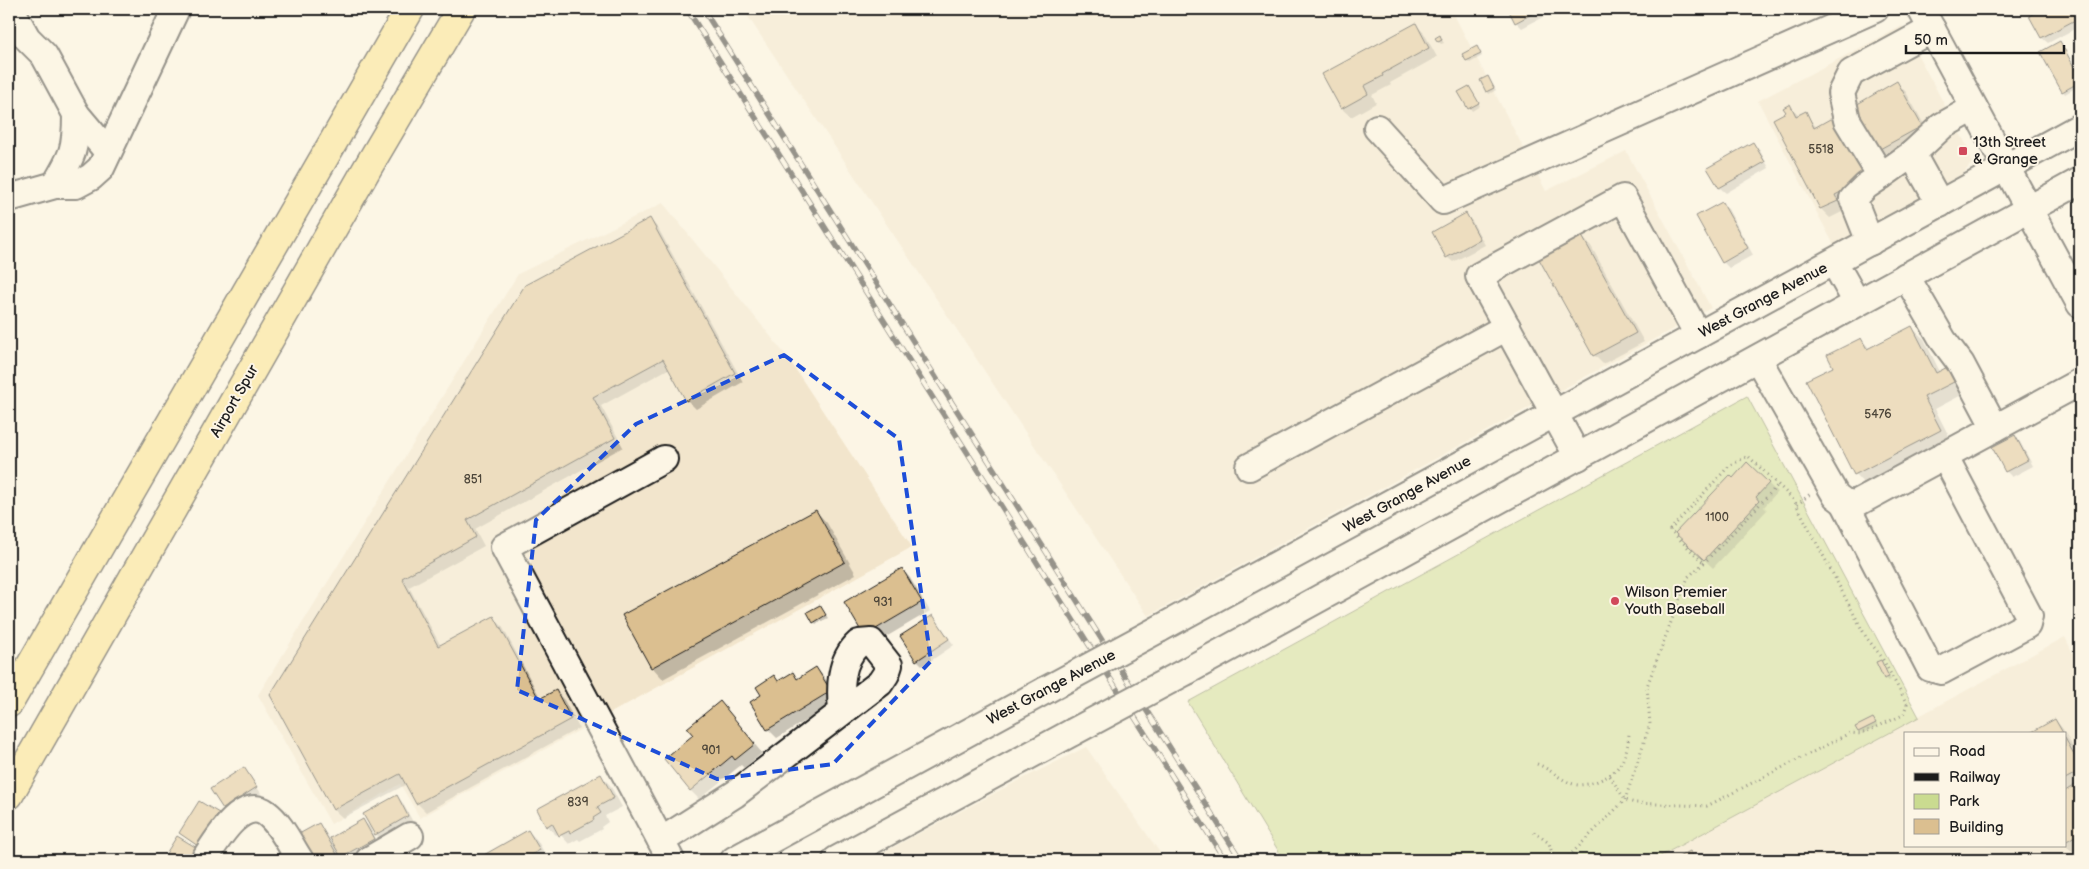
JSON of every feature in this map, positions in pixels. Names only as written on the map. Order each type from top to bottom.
[{"type":"highway","points":[[9,703],[410,9]]},
{"type":"highway","name":"Airport Spur","points":[[9,795],[358,182],[461,9]]},
{"type":"street","points":[[11,9],[26,38],[44,55],[76,114],[108,152]]},
{"type":"street","points":[[9,198],[55,185],[76,185],[91,177],[101,168],[176,9]]},
{"type":"street","points":[[1377,128],[1443,201],[1875,9]]},
{"type":"street","points":[[1881,176],[1847,120],[1841,94],[1851,73],[1926,19],[2080,304]]},
{"type":"street","points":[[1870,242],[1853,199],[1866,186],[1912,154],[1942,126],[1974,108]]},
{"type":"street","points":[[55,185],[69,162],[76,143],[76,114]]},
{"type":"street","name":"West Grange Avenue","points":[[734,860],[2080,127]]},
{"type":"street","points":[[1912,154],[1940,204]]},
{"type":"street","points":[[836,860],[1187,671],[2080,181]]},
{"type":"street","points":[[1578,457],[1479,276],[1622,198],[1698,335]]},
{"type":"street","points":[[1834,262],[1857,303]]},
{"type":"street","points":[[1906,276],[1943,340],[1961,364],[1995,428]]},
{"type":"street","points":[[1250,467],[1507,327]]},
{"type":"street","points":[[1758,359],[1836,496],[1844,502],[1930,668],[1941,671],[2027,625],[2029,616],[1944,455]]},
{"type":"street","points":[[1844,502],[1855,504],[2080,382]]},
{"type":"street","points":[[664,459],[504,547],[666,851],[735,794],[842,712]]},
{"type":"street","points":[[204,860],[223,829],[236,816],[253,809],[264,811],[276,823],[300,860]]},
{"type":"street","points":[[369,860],[410,836]]},
{"type":"path","points":[[1610,776],[1625,800],[1634,803],[1707,806],[1850,733],[1861,734],[1903,715],[1907,704],[1881,656],[1866,637],[1794,500],[1748,456],[1730,466],[1670,530],[1704,563]]},
{"type":"path","points":[[1565,860],[1625,800],[1650,724],[1647,686],[1688,577],[1704,563],[1778,485]]},
{"type":"path","points":[[1537,764],[1549,769],[1561,778],[1578,784],[1593,783],[1610,776],[1620,766],[1627,751],[1629,734]]},
{"type":"path","points":[[1534,832],[1549,843],[1554,860]]},
{"type":"highlighted area","points":[[784,355],[899,439],[931,661],[833,764],[717,779],[517,690],[536,520],[636,424]]},
{"type":"shaded area","points":[[743,9],[1451,9],[1546,191],[1626,151],[1711,308],[1148,616]]},
{"type":"shaded area","points":[[1902,26],[1968,148],[1972,163],[1963,174],[1834,245],[1758,101]]},
{"type":"shaded area","points":[[663,203],[788,358],[912,547],[420,818],[400,784],[331,824],[258,695],[518,274]]},
{"type":"shaded area","points":[[2065,637],[2080,668],[2080,860],[1653,860]]},
{"type":"shaded area","points":[[1086,747],[1165,860],[869,860],[1012,784]]},
{"type":"green space","name":"Wilson Premier Youth Baseball","points":[[1747,396],[1919,717],[1653,860],[1284,860],[1188,702]]},
{"type":"building","points":[[1508,9],[1541,9],[1515,23]]},
{"type":"building","points":[[2041,9],[2074,9],[2079,18],[2041,38],[2029,16]]},
{"type":"building","points":[[1416,23],[1429,48],[1364,86],[1368,94],[1341,109],[1322,74]]},
{"type":"building","points":[[1440,35],[1442,40],[1438,42],[1435,38]]},
{"type":"building","points":[[2060,41],[2080,78],[2080,82],[2062,92],[2040,52]]},
{"type":"building","points":[[1477,46],[1481,54],[1466,61],[1462,54]]},
{"type":"building","points":[[1488,76],[1494,88],[1486,92],[1480,80]]},
{"type":"building","points":[[1897,81],[1922,126],[1878,150],[1854,106]]},
{"type":"building","points":[[1469,86],[1479,103],[1468,109],[1458,92]]},
{"type":"building","points":[[1790,104],[1796,116],[1806,111],[1814,128],[1830,119],[1839,121],[1864,171],[1862,181],[1835,195],[1838,201],[1820,209],[1773,119],[1786,112],[1783,108]]},
{"type":"building","points":[[1753,142],[1765,162],[1719,188],[1707,168]]},
{"type":"building","points":[[1722,202],[1748,248],[1722,263],[1696,216]]},
{"type":"building","points":[[1466,213],[1480,239],[1446,258],[1432,232]]},
{"type":"building","points":[[650,218],[735,373],[686,401],[663,359],[593,397],[615,438],[467,520],[476,537],[402,578],[438,646],[494,616],[539,699],[556,690],[571,719],[416,804],[400,774],[333,810],[270,695],[525,285]]},
{"type":"building","points":[[1582,236],[1636,333],[1593,356],[1539,259]]},
{"type":"building","points":[[1912,326],[1936,373],[1955,363],[1962,378],[1924,397],[1941,430],[1854,475],[1806,380],[1833,367],[1827,355],[1861,338],[1867,349]]},
{"type":"building","points":[[2015,435],[2028,460],[2005,472],[1992,447]]},
{"type":"building","points":[[1747,462],[1769,483],[1756,497],[1759,501],[1704,560],[1675,533],[1730,475],[1733,478]]},
{"type":"building","points":[[816,510],[845,562],[651,668],[622,615]]},
{"type":"building","points":[[902,568],[922,602],[864,636],[844,602]]},
{"type":"building","points":[[820,605],[826,615],[813,623],[807,612]]},
{"type":"building","points":[[933,615],[949,639],[916,661],[900,636]]},
{"type":"building","points":[[1881,660],[1889,677],[1884,679],[1876,662]]},
{"type":"building","points":[[816,667],[831,691],[767,730],[750,702],[761,695],[756,687],[774,675],[778,681],[793,672],[797,679]]},
{"type":"building","points":[[720,701],[755,744],[735,760],[732,756],[690,791],[664,759],[693,735],[687,728]]},
{"type":"building","points":[[1873,718],[1876,723],[1858,732],[1855,727]]},
{"type":"building","points":[[2055,719],[2062,732],[2032,732]]},
{"type":"building","points":[[2066,740],[2080,765],[2080,771],[2066,778]]},
{"type":"building","points":[[244,767],[257,787],[223,809],[210,789]]},
{"type":"building","points":[[601,774],[614,798],[597,807],[601,813],[593,818],[594,820],[570,833],[569,831],[559,836],[552,823],[546,827],[537,809]]},
{"type":"building","points":[[2080,782],[2080,833],[2066,841],[2066,790]]},
{"type":"building","points":[[397,795],[408,816],[375,835],[363,814]]},
{"type":"building","points":[[199,801],[219,813],[198,846],[179,833]]},
{"type":"building","points":[[363,819],[374,839],[341,857],[330,838]]},
{"type":"building","points":[[319,823],[338,856],[331,860],[314,860],[299,834]]},
{"type":"building","points":[[528,830],[540,850],[521,860],[475,860]]},
{"type":"building","points":[[177,836],[197,848],[189,860],[162,860]]},
{"type":"building","points":[[1690,851],[1696,860],[1673,860]]},
{"type":"railway","points":[[687,9],[1225,860]]},
{"type":"railway","points":[[703,9],[1241,860]]},
{"type":"place","name":"13th Street & Grange","points":[[1963,151]]},
{"type":"place","name":"Wilson Premier Youth Baseball","points":[[1615,601]]}]
